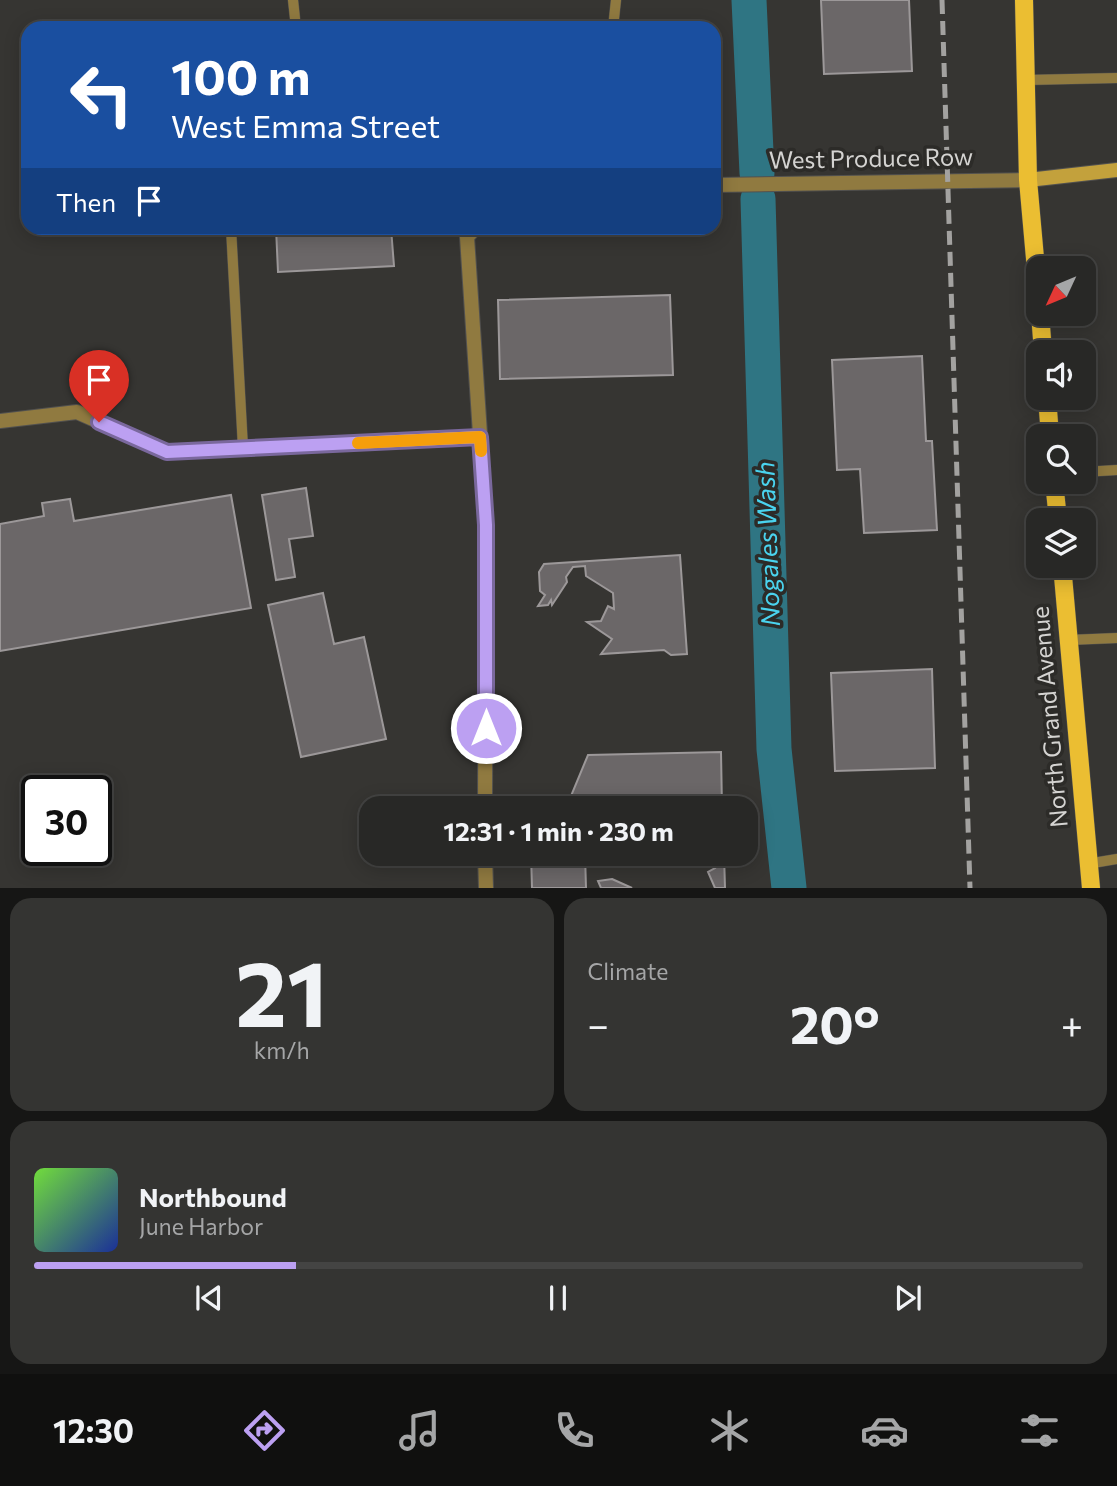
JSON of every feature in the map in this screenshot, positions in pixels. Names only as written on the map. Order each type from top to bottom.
[{"type":"main road","points":[[1024,0],[1028,180],[1035,256]]},
{"type":"main road","name":"North Grand Avenue","points":[[1063,578],[1088,887]]},
{"type":"street","points":[[1028,180],[1117,170]]},
{"type":"street","name":"West Produce Row","points":[[721,185],[1028,180]]},
{"type":"street","points":[[469,235],[486,525],[485,796]]},
{"type":"street","points":[[0,421],[77,412],[167,452],[480,437]]},
{"type":"street","points":[[485,866],[486,887]]},
{"type":"lane","points":[[293,0],[295,21]]},
{"type":"lane","points":[[614,21],[616,0]]},
{"type":"lane","points":[[1026,80],[1117,78]]},
{"type":"lane","points":[[231,235],[243,448]]},
{"type":"lane","points":[[1096,471],[1117,470]]},
{"type":"lane","points":[[1069,639],[1117,638]]},
{"type":"lane","points":[[1087,864],[1117,859]]},
{"type":"building","points":[[821,0],[909,0],[912,71],[824,74]]},
{"type":"building","points":[[276,235],[392,235],[394,266],[278,272]]},
{"type":"building","points":[[670,295],[673,375],[500,379],[498,300]]},
{"type":"building","points":[[922,356],[926,441],[932,441],[937,530],[864,533],[860,469],[837,470],[832,360]]},
{"type":"building","points":[[306,488],[313,536],[289,539],[295,577],[276,580],[262,495]]},
{"type":"building","points":[[231,495],[251,608],[0,651],[0,524],[44,516],[42,503],[70,499],[74,521]]},
{"type":"building","points":[[680,555],[687,654],[671,655],[664,650],[601,654],[612,639],[587,622],[601,621],[608,606],[614,609],[613,593],[586,576],[585,566],[573,567],[552,605],[551,600],[548,605],[538,606],[545,595],[540,591],[539,572],[544,564]]},
{"type":"building","points":[[323,593],[334,644],[364,637],[386,739],[301,757],[268,605]]},
{"type":"building","points":[[932,669],[935,768],[835,771],[831,673]]},
{"type":"building","points":[[721,752],[722,796],[571,796],[588,755]]},
{"type":"building","points":[[531,866],[585,866],[586,888],[532,888]]},
{"type":"building","points":[[714,866],[724,866],[725,888],[715,888],[708,872],[715,868]]},
{"type":"building","points":[[612,879],[632,888],[601,888],[598,881]]},
{"type":"waterway","name":"Nogales Wash","points":[[749,0],[757,173]]},
{"type":"waterway","name":"Nogales Wash","points":[[758,199],[774,749],[789,888]]},
{"type":"railway","points":[[942,0],[970,888]]},
{"type":"slow traffic","points":[[358,443],[480,437],[481,451]]},
{"type":"route","points":[[99,422],[167,452],[480,437],[486,525],[486,728]]}]
